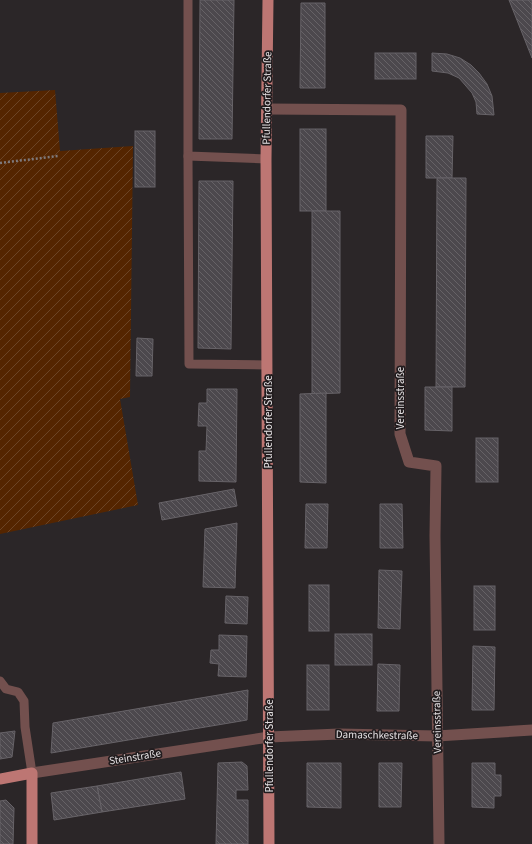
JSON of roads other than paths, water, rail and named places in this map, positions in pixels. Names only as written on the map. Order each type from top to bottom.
[{"type":"main road","name":"Pfullendorfer Straße","points":[[268,0],[268,109],[266,159],[269,844]]},
{"type":"main road","name":"Steinstraße","points":[[0,779],[32,773]]},
{"type":"main road","points":[[32,773],[32,844]]},
{"type":"street","name":"Vereinsstraße","points":[[268,109],[401,110],[400,434],[409,462],[436,466],[435,536],[439,844]]},
{"type":"street","name":"Damaschkestraße","points":[[269,737],[339,734],[437,736],[532,730]]},
{"type":"street","name":"Steinstraße","points":[[32,773],[269,737]]},
{"type":"lane","points":[[188,0],[189,364],[267,365]]},
{"type":"lane","points":[[188,156],[266,159]]},
{"type":"lane","points":[[0,681],[6,689],[18,692],[24,701],[25,726],[32,773]]}]
